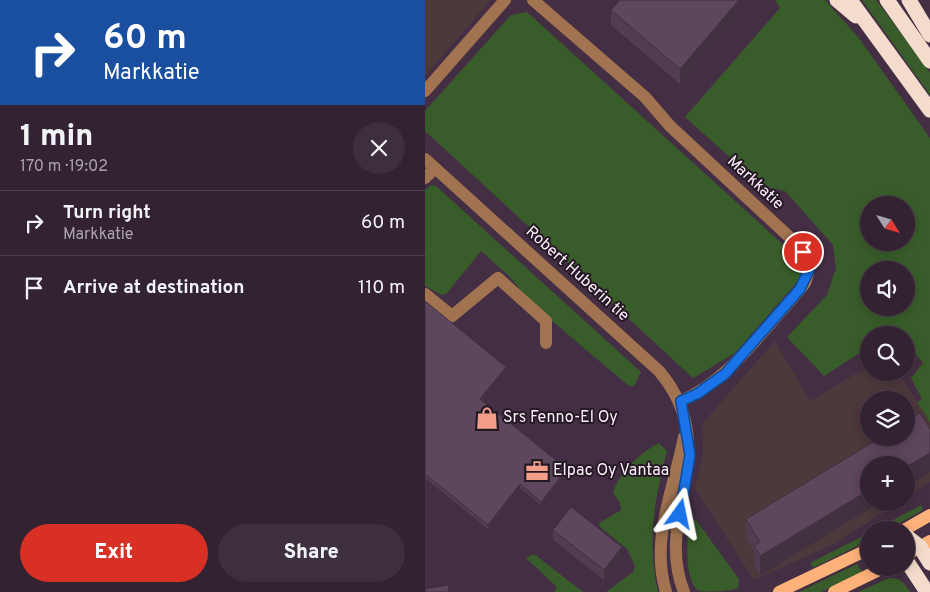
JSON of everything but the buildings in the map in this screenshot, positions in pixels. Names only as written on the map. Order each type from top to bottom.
[{"type":"highway","points":[[837,0],[872,30]]},
{"type":"highway","points":[[850,0],[930,110]]},
{"type":"highway","points":[[887,0],[930,61]]},
{"type":"highway","points":[[909,0],[930,35]]},
{"type":"highway","points":[[925,544],[930,563]]},
{"type":"highway","points":[[915,574],[927,592]]},
{"type":"main road","points":[[915,523],[930,514]]},
{"type":"main road","points":[[779,592],[860,553]]},
{"type":"main road","points":[[834,592],[867,576]]},
{"type":"street","points":[[425,91],[505,0]]},
{"type":"street","name":"Markkatie","points":[[533,0],[645,97],[670,126],[799,246],[807,259],[809,270],[805,283],[750,347],[725,374],[697,394],[681,401]]},
{"type":"street","points":[[425,178],[430,164]]},
{"type":"street","name":"Robert Huberin tie","points":[[430,164],[659,371],[672,386],[681,401],[690,455],[675,538],[677,567],[684,592]]},
{"type":"street","points":[[425,294],[452,316],[499,278],[546,322],[546,343]]},
{"type":"street","name":"Robert Huberin tie","points":[[666,592],[661,554],[661,530],[686,427]]},
{"type":"shaded area","points":[[425,0],[491,0],[425,76]]},
{"type":"shaded area","points":[[775,341],[810,401],[860,371],[860,381],[904,381],[910,391],[860,391],[860,446],[915,446],[915,398],[930,422],[930,482],[915,491],[915,456],[860,456],[860,511],[885,511],[870,521],[860,521],[860,527],[832,545],[754,580],[695,489],[703,453],[702,424]]},
{"type":"green space","points":[[775,0],[825,0],[858,37],[930,138],[930,422],[917,402],[922,399],[913,381],[915,381],[915,373],[923,363],[915,353],[915,326],[860,326],[860,353],[824,376],[787,337],[827,295],[836,268],[833,245],[785,191],[762,186],[685,117],[780,8]]},
{"type":"green space","points":[[862,0],[876,0],[930,72],[930,95]]},
{"type":"green space","points":[[527,12],[799,259],[802,270],[798,281],[735,353],[693,378],[425,131],[425,111],[511,15]]},
{"type":"green space","points":[[431,185],[436,186],[641,372],[634,386],[629,386],[533,305],[509,276],[481,251],[447,293],[442,295],[425,286],[425,190]]},
{"type":"green space","points":[[659,443],[667,451],[653,521],[653,555],[658,592],[606,592],[633,572],[635,566],[627,549],[600,527],[599,523],[621,510],[620,503],[613,493],[615,486],[625,471],[638,458]]},
{"type":"green space","points":[[921,505],[923,510],[903,521],[892,521],[910,511],[915,511],[915,508]]},
{"type":"green space","points":[[690,518],[696,520],[739,579],[738,588],[713,592],[699,591],[694,586],[690,578],[687,557]]},
{"type":"green space","points":[[860,538],[860,544],[813,568],[810,563]]},
{"type":"green space","points":[[534,554],[583,592],[554,592],[557,587],[526,558]]},
{"type":"green space","points":[[857,564],[860,569],[860,573],[821,592],[799,592]]},
{"type":"green space","points":[[889,578],[896,578],[901,581],[910,592],[858,592]]},
{"type":"place","name":"Srs Fenno-El Oy","points":[[487,418]]},
{"type":"place","name":"Elpac Oy Vantaa","points":[[537,471]]},
{"type":"route","points":[[680,514],[690,455],[681,401],[697,394],[725,374],[805,283],[809,264],[803,252]]}]
